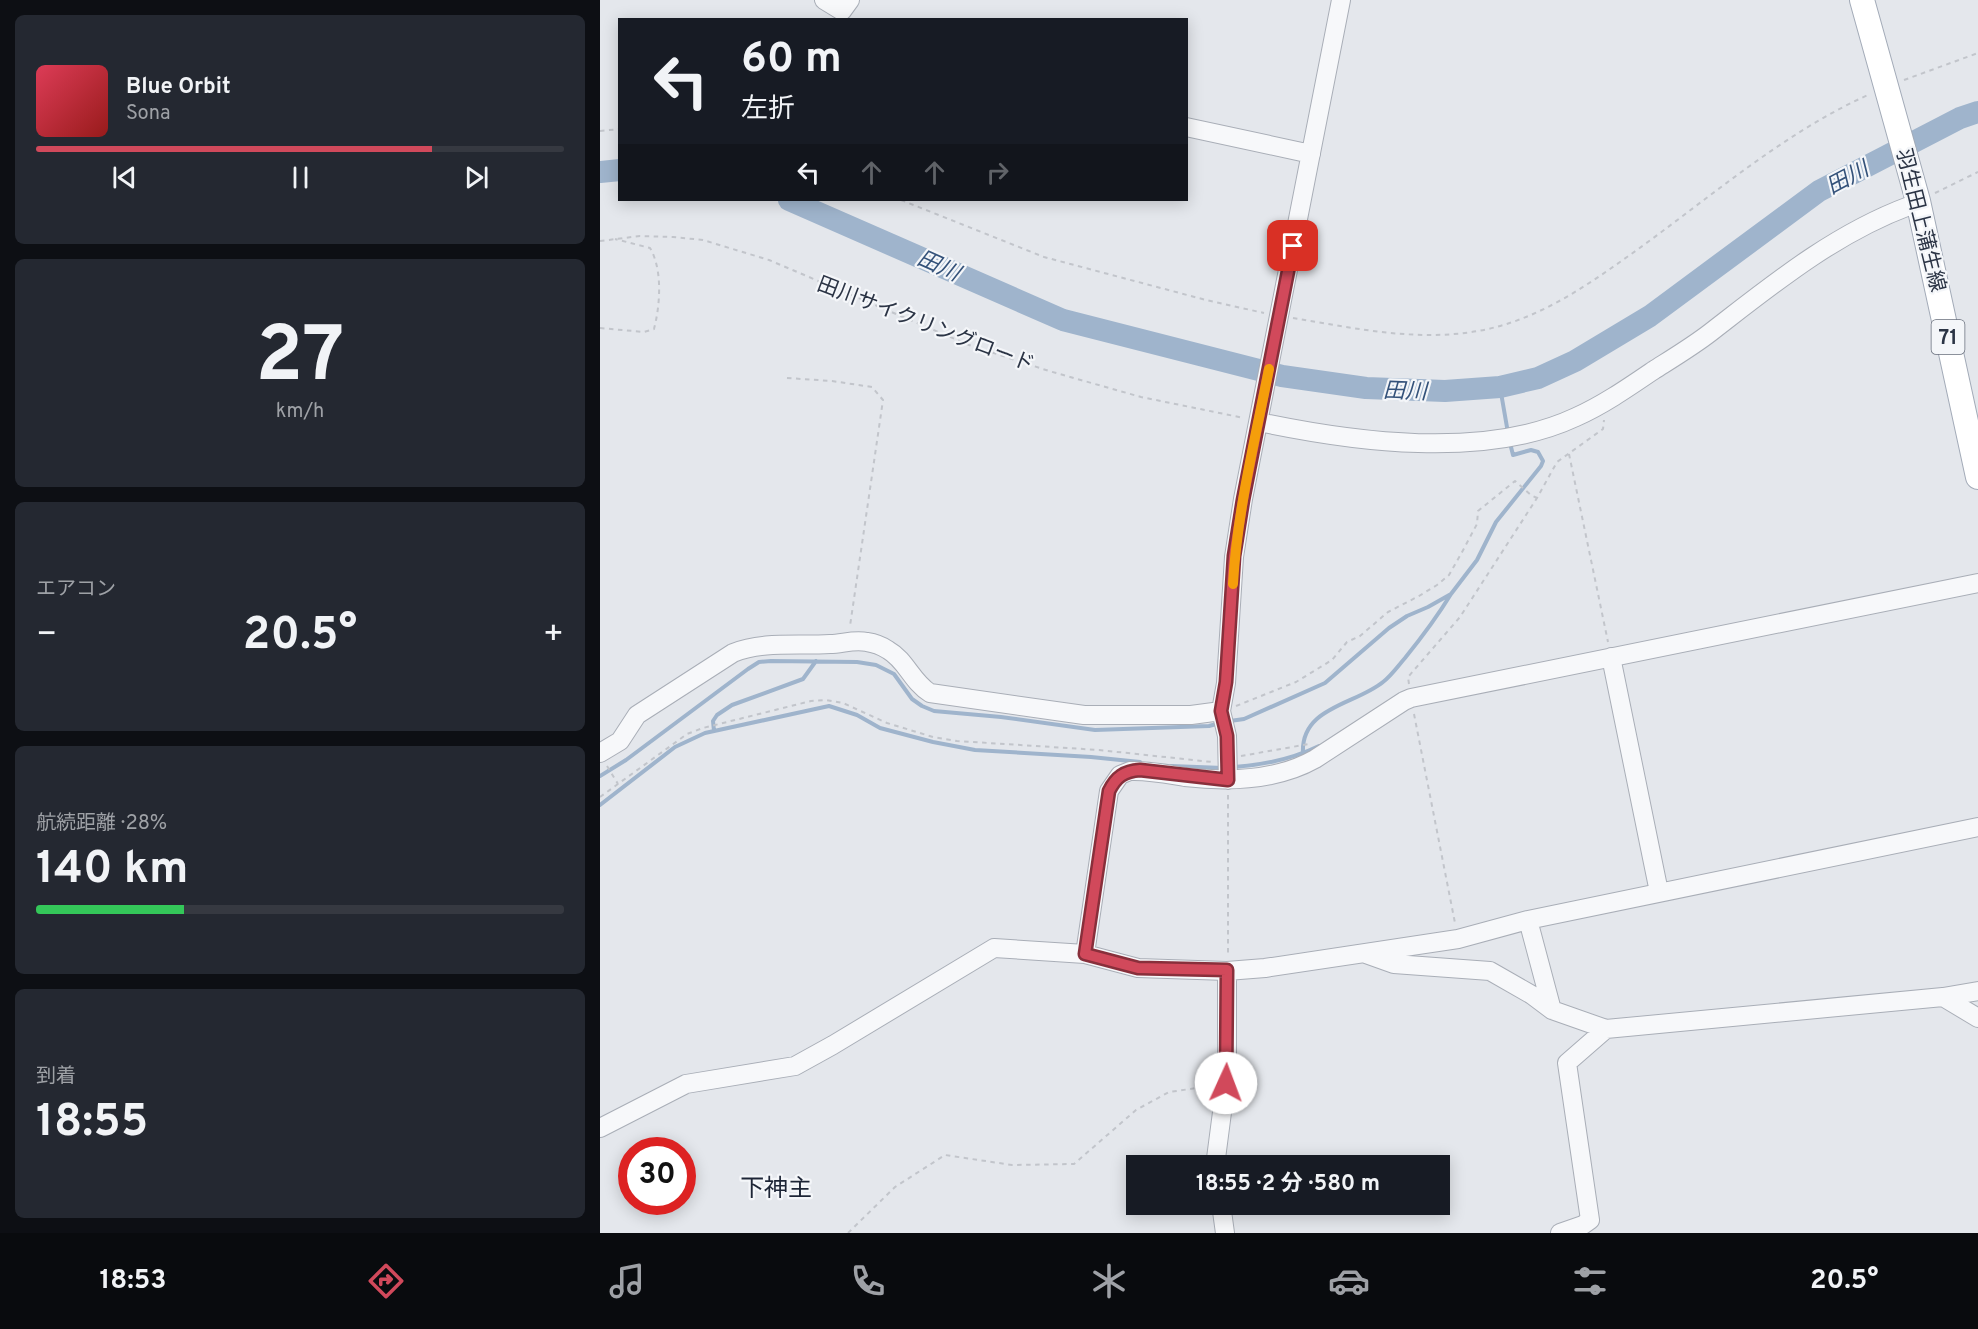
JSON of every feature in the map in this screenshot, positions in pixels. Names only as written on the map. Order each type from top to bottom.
[{"type":"main road","name":"羽生田上蒲生線","points":[[1862,0],[1918,200],[1978,477]]},
{"type":"street","points":[[824,0],[850,10]]},
{"type":"street","points":[[1228,769],[1227,736],[1221,711],[1226,682],[1234,556],[1257,419],[1341,0]]},
{"type":"street","points":[[1188,127],[1311,153]]},
{"type":"street","points":[[1257,419],[1347,437],[1432,444],[1495,439],[1552,426],[1575,418],[1705,337],[1834,242],[1861,226],[1918,200]]},
{"type":"street","points":[[1085,954],[1109,791],[1113,782],[1120,775],[1140,770],[1228,769],[1280,773],[1304,765],[1411,698],[1978,583]]},
{"type":"street","points":[[603,758],[620,741],[637,715],[733,653],[769,645],[865,641],[890,651],[900,660],[921,688],[930,693],[1084,715],[1191,715],[1221,711]]},
{"type":"street","points":[[1611,657],[1659,892]]},
{"type":"street","points":[[600,1128],[686,1084],[795,1066],[994,948],[1085,954],[1138,968],[1227,970],[1265,968],[1458,939],[1528,920],[1978,827]]},
{"type":"street","points":[[1528,920],[1552,1010]]},
{"type":"street","points":[[1364,953],[1394,964],[1490,971],[1532,995],[1552,1010],[1606,1029],[1943,997],[1978,991]]},
{"type":"street","points":[[1216,1155],[1226,1083],[1227,970]]},
{"type":"street","points":[[1943,997],[1978,1018]]},
{"type":"street","points":[[1560,1233],[1583,1225],[1590,1220],[1567,1063],[1606,1029]]},
{"type":"street","points":[[1223,1215],[1225,1233]]},
{"type":"path","points":[[904,201],[1044,256],[1279,318],[1374,331],[1417,334],[1476,332],[1526,317],[1561,301],[1662,232],[1724,185],[1794,137],[1839,110],[1978,53]]},
{"type":"path","points":[[600,131],[618,129]]},
{"type":"path","points":[[1918,200],[1978,172]]},
{"type":"path","name":"田川サイクリングロード","points":[[600,241],[611,238],[673,237],[703,240],[769,260],[969,345],[1049,371],[1141,398],[1257,419]]},
{"type":"path","points":[[600,328],[644,332],[654,329],[659,311],[655,256],[650,249],[611,238]]},
{"type":"path","points":[[787,378],[872,387],[883,400],[850,618],[851,641]]},
{"type":"path","points":[[1458,939],[1408,677],[1460,617],[1537,498],[1557,462],[1603,429],[1605,421],[1603,416]]},
{"type":"path","points":[[1569,453],[1611,657]]},
{"type":"path","points":[[1221,711],[1296,682],[1332,660],[1347,642],[1360,636],[1388,612],[1419,597],[1449,575],[1477,524],[1478,511],[1515,481],[1537,498]]},
{"type":"path","points":[[600,797],[687,734],[811,701],[826,700],[843,703],[887,723],[933,737],[957,741],[1099,750],[1220,762],[1228,769],[1227,970]]},
{"type":"path","points":[[1228,769],[1308,744]]},
{"type":"path","points":[[603,758],[618,784]]},
{"type":"path","points":[[848,1233],[895,1188],[945,1155],[1012,1166],[1074,1164],[1136,1110],[1169,1092],[1226,1083]]},
{"type":"waterway","name":"田川","points":[[791,201],[1063,320],[1282,376],[1366,388],[1445,391],[1500,387],[1538,378],[1575,361],[1650,316],[1819,191],[1960,118],[1978,112]]},
{"type":"waterway","name":"田川","points":[[600,172],[618,170]]},
{"type":"waterway","points":[[1500,387],[1508,433]]},
{"type":"waterway","points":[[1230,721],[1244,719],[1325,683],[1389,628],[1407,616],[1451,594],[1477,560],[1496,522],[1543,461],[1538,452],[1531,450],[1513,455],[1510,443]]},
{"type":"waterway","points":[[1303,754],[1304,738],[1310,726],[1331,709],[1371,690],[1386,680],[1423,635],[1451,594]]},
{"type":"waterway","points":[[714,731],[713,721],[717,715],[732,705],[803,679],[816,661]]},
{"type":"waterway","points":[[600,776],[626,760],[759,662],[857,662],[876,665],[894,674],[912,699],[934,711],[1001,717],[1095,730],[1209,726],[1220,723]]},
{"type":"waterway","points":[[600,805],[675,747],[705,733],[829,706],[857,715],[880,728],[975,750],[1140,762]]},
{"type":"waterway","points":[[1234,767],[1278,761],[1319,746]]},
{"type":"waterway","points":[[1171,766],[1223,768]]},
{"type":"slow traffic","points":[[1233,584],[1234,556],[1243,500],[1269,369]]},
{"type":"district","name":"下神主","points":[[776,1188]]},
{"type":"route","points":[[1226,1083],[1227,970],[1138,968],[1085,954],[1109,791],[1113,782],[1120,775],[1140,770],[1228,780],[1227,736],[1221,711],[1226,682],[1234,556],[1293,246]]}]
